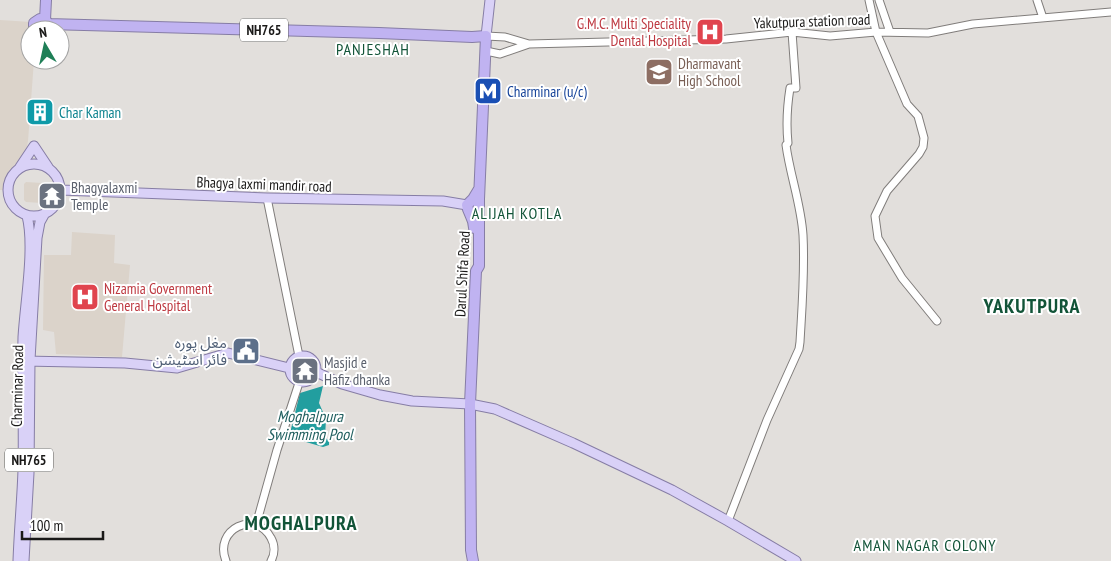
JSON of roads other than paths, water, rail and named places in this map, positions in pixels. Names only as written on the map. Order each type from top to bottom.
[{"type":"highway","points":[[40,0],[45,20]]},
{"type":"highway","points":[[46,0],[46,20]]},
{"type":"highway","name":"NH765","points":[[70,24],[472,37],[486,33]]},
{"type":"highway","name":"Darul Shifa Road","points":[[473,561],[471,550],[470,404],[476,271],[479,266],[486,33]]},
{"type":"highway","points":[[472,37],[486,51]]},
{"type":"highway","points":[[476,271],[474,266],[474,220],[468,210],[470,202],[480,187]]},
{"type":"highway","name":"Darul Shifa Road","points":[[468,561],[471,550]]},
{"type":"main road","points":[[486,0],[484,25],[486,33]]},
{"type":"main road","name":"Darul Shifa Road","points":[[486,33],[490,0]]},
{"type":"main road","points":[[34,146],[48,168],[56,176],[61,190],[54,208],[40,216],[27,216],[14,206],[9,198],[8,190],[12,177],[18,169],[34,146]]},
{"type":"main road","points":[[18,169],[32,164],[41,164],[48,168]]},
{"type":"main road","name":"Bhagya laxmi mandir road","points":[[61,190],[267,198],[470,202]]},
{"type":"main road","name":"Charminar Road","points":[[24,561],[30,472],[26,360],[37,238],[40,222],[45,213]]},
{"type":"main road","name":"Charminar Road","points":[[18,561],[23,471],[29,256],[29,224],[27,216]]},
{"type":"main road","points":[[26,360],[125,363],[178,368],[228,353],[289,368]]},
{"type":"main road","points":[[304,356],[314,361],[316,372],[311,380],[299,382],[292,378],[289,368],[294,359],[304,356]]},
{"type":"main road","points":[[316,372],[342,384],[380,396],[412,402],[470,404],[496,409],[672,490],[796,561]]},
{"type":"street","points":[[869,0],[876,32],[907,104],[918,116],[924,138],[923,147],[919,154],[887,191],[876,216],[878,238],[902,278],[937,321]]},
{"type":"street","points":[[879,0],[890,32]]},
{"type":"street","points":[[1037,0],[1043,18]]},
{"type":"street","points":[[872,14],[883,12]]},
{"type":"street","name":"Yakutpura station road","points":[[486,51],[500,54],[529,44],[726,39],[792,32],[830,36],[876,32],[928,33],[973,24],[1111,12]]},
{"type":"street","points":[[728,521],[766,420],[799,349],[800,342],[803,235],[797,191],[789,164],[786,145],[788,142],[786,128],[790,88],[796,88],[792,32]]},
{"type":"street","points":[[486,33],[529,44]]},
{"type":"street","points":[[267,198],[299,356]]},
{"type":"street","points":[[256,525],[299,382]]},
{"type":"street","points":[[226,561],[224,546],[230,533],[242,525],[256,525],[269,534],[273,541],[274,549],[271,561]]},
{"type":"water","name":"Moghalpura Swimming Pool","points":[[323,386],[319,403],[326,419],[325,437],[329,441],[329,445],[323,447],[289,437],[300,393]]},
{"type":"place","name":"G.M.C. Multi Speciality Dental Hospital","points":[[710,32]]},
{"type":"place","name":"Dharmavant High School","points":[[659,72]]},
{"type":"place","name":"Charminar (u/c)","points":[[488,91]]},
{"type":"place","name":"Char Kaman","points":[[40,112]]},
{"type":"place","name":"Bhagyalaxmi Temple","points":[[52,196]]},
{"type":"place","name":"Nizamia Government General Hospital","points":[[85,297]]},
{"type":"place","name":"مغل پورہ فائر اسٹیشن","points":[[246,351]]},
{"type":"place","name":"Masjid e Hafiz dhanka","points":[[305,371]]},
{"type":"district","name":"PANJESHAH","points":[[373,49]]},
{"type":"district","name":"ALIJAH KOTLA","points":[[517,213]]},
{"type":"district","name":"YAKUTPURA","points":[[1032,306]]},
{"type":"district","name":"MOGHALPURA","points":[[301,523]]},
{"type":"district","name":"AMAN NAGAR COLONY","points":[[925,545]]}]
